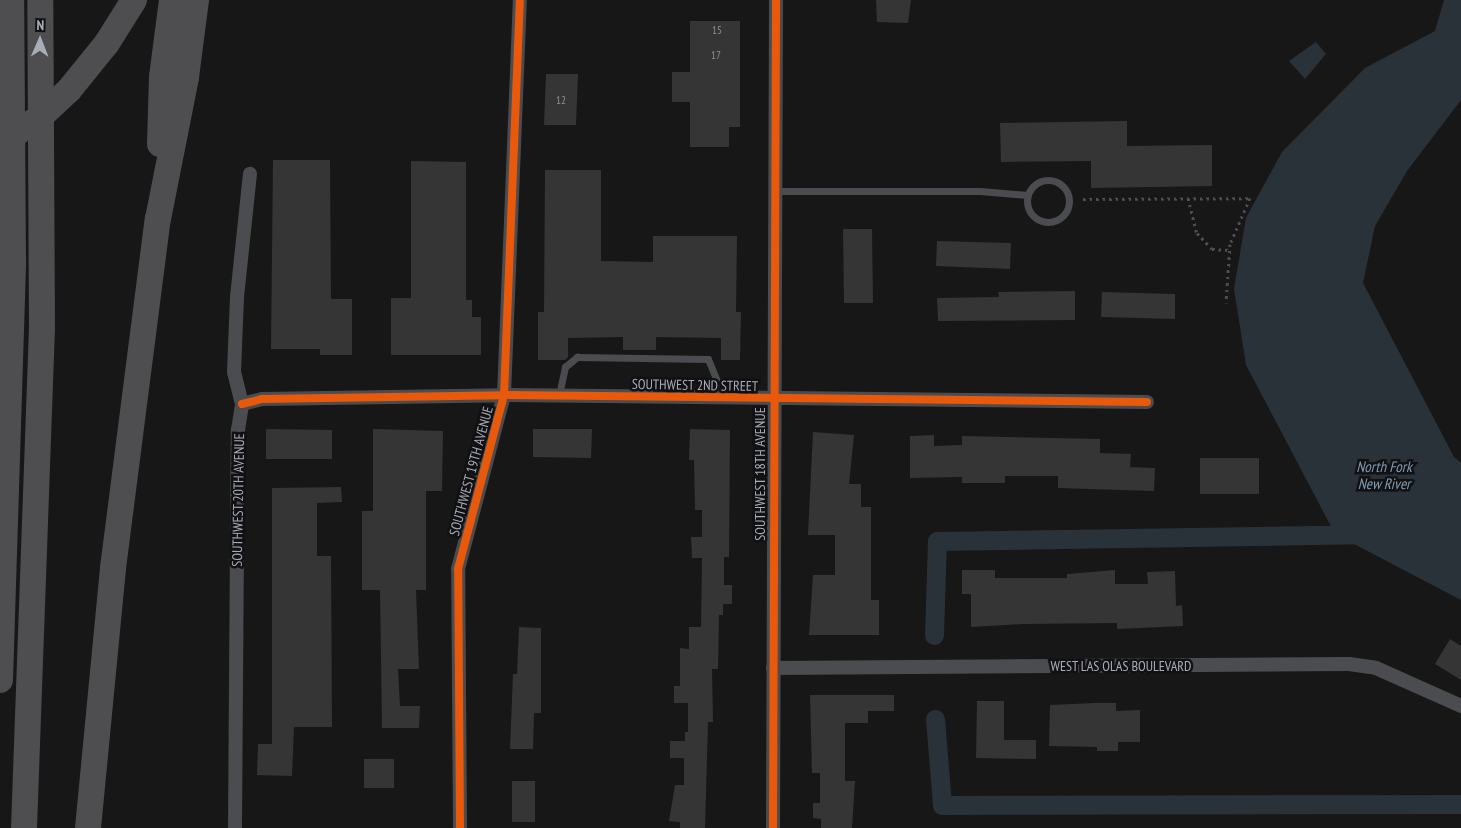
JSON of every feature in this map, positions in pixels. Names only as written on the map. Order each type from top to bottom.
[{"type":"highway","points":[[0,680],[13,271],[11,0]]},
{"type":"highway","points":[[24,828],[42,328],[40,0]]},
{"type":"highway","points":[[0,144],[39,118],[69,90],[107,43],[134,0]]},
{"type":"highway","points":[[158,219],[162,77],[172,0]]},
{"type":"highway","points":[[88,828],[112,568],[158,219],[186,77],[196,0]]},
{"type":"street","name":"SOUTHWEST 19TH AVENUE","points":[[460,828],[458,569],[504,394],[520,0]]},
{"type":"street","name":"SOUTHWEST 18TH AVENUE","points":[[773,828],[772,399],[776,0]]},
{"type":"street","name":"SOUTHWEST 20TH AVENUE","points":[[235,828],[238,430],[242,404],[234,372],[237,297],[250,174]]},
{"type":"street","name":"SOUTHWEST 2ND STREET","points":[[242,404],[262,399],[504,394],[772,399],[1147,402]]},
{"type":"street","name":"WEST LAS OLAS BOULEVARD","points":[[773,668],[1349,664],[1376,668],[1461,706]]},
{"type":"lane","points":[[774,191],[980,191],[1028,195],[1042,181],[1056,181],[1067,191],[1069,205],[1062,217],[1043,222],[1028,208],[1028,195]]},
{"type":"lane","points":[[559,396],[565,367],[577,357],[671,358],[708,359],[724,398]]},
{"type":"path","points":[[1188,198],[1197,234],[1212,249],[1230,250]]},
{"type":"path","points":[[1082,199],[1250,198],[1230,250],[1226,303]]},
{"type":"water","name":"North Fork New River","points":[[1444,0],[1461,0],[1461,100],[1407,171],[1375,226],[1363,283],[1454,457],[1461,463],[1461,600],[1335,534],[1246,365],[1234,289],[1246,218],[1282,152],[1365,68],[1435,31]]},
{"type":"water","points":[[1316,42],[1326,54],[1305,79],[1289,61]]},
{"type":"building","points":[[876,0],[911,0],[908,23],[877,22]]},
{"type":"building","points":[[690,21],[740,21],[740,127],[729,127],[729,147],[690,147],[690,102],[672,102],[672,72],[690,72]]},
{"type":"building","points":[[546,74],[578,74],[576,125],[544,125]]},
{"type":"building","points":[[1127,121],[1127,146],[1212,145],[1212,186],[1091,188],[1091,161],[1001,162],[1000,123]]},
{"type":"building","points":[[273,160],[330,160],[331,299],[352,299],[352,355],[320,355],[320,349],[271,349]]},
{"type":"building","points":[[411,161],[466,162],[466,300],[472,300],[472,317],[481,317],[481,355],[391,355],[391,298],[411,298]]},
{"type":"building","points":[[545,170],[601,170],[601,261],[653,262],[653,236],[737,236],[736,312],[741,312],[740,360],[721,360],[721,338],[656,337],[656,350],[623,350],[623,337],[568,338],[568,357],[565,360],[538,360],[538,312],[544,312]]},
{"type":"building","points":[[843,229],[872,229],[873,303],[844,303]]},
{"type":"building","points":[[937,241],[1011,243],[1010,269],[936,266]]},
{"type":"building","points":[[1075,291],[1075,320],[938,321],[937,298],[999,297],[998,292]]},
{"type":"building","points":[[1102,292],[1175,294],[1175,319],[1101,317]]},
{"type":"building","points":[[266,429],[332,430],[332,459],[266,459]]},
{"type":"building","points":[[373,429],[443,431],[442,491],[426,491],[426,590],[416,590],[419,669],[398,669],[400,706],[420,706],[419,728],[382,728],[380,590],[362,590],[362,511],[373,511]]},
{"type":"building","points":[[533,429],[592,429],[591,458],[533,457]]},
{"type":"building","points":[[690,429],[730,430],[729,557],[724,557],[724,585],[732,585],[732,604],[723,604],[723,615],[719,615],[718,669],[712,669],[713,722],[708,722],[705,828],[680,828],[680,822],[669,821],[675,785],[684,785],[684,758],[670,758],[670,741],[685,741],[685,732],[688,732],[688,703],[674,703],[674,686],[680,686],[680,648],[689,649],[689,627],[701,627],[702,558],[692,558],[691,537],[702,537],[702,510],[695,510],[694,460],[689,460]]},
{"type":"building","points":[[813,432],[854,435],[849,484],[861,484],[861,507],[871,507],[871,600],[879,600],[879,635],[809,635],[813,575],[835,575],[835,535],[808,535]]},
{"type":"building","points":[[934,435],[934,446],[962,445],[962,436],[1100,439],[1100,453],[1131,454],[1130,467],[1155,468],[1154,491],[1058,488],[1058,476],[1005,476],[1005,483],[962,483],[962,477],[910,478],[910,436]]},
{"type":"building","points":[[1200,458],[1259,458],[1259,494],[1200,494]]},
{"type":"building","points":[[341,487],[342,502],[317,503],[317,556],[331,556],[332,727],[294,727],[292,776],[257,775],[258,744],[272,744],[272,488]]},
{"type":"building","points":[[962,570],[995,570],[995,578],[1067,578],[1067,574],[1115,570],[1115,584],[1148,584],[1147,572],[1175,571],[1176,606],[1182,605],[1183,626],[1117,629],[1117,623],[1024,624],[971,627],[971,594],[962,594]]},
{"type":"building","points":[[519,627],[541,628],[541,713],[534,713],[533,749],[510,749],[513,674],[517,674]]},
{"type":"building","points":[[1450,639],[1461,646],[1461,680],[1435,664]]},
{"type":"building","points":[[810,695],[894,695],[894,711],[868,711],[868,723],[845,723],[845,781],[855,781],[852,828],[821,828],[821,819],[813,818],[813,803],[820,803],[820,773],[812,773]]},
{"type":"building","points":[[977,701],[1004,701],[1004,740],[1036,740],[1036,759],[976,758]]},
{"type":"building","points":[[1116,703],[1116,711],[1140,710],[1140,742],[1118,742],[1118,751],[1097,751],[1097,747],[1049,746],[1050,705]]},
{"type":"building","points":[[364,759],[394,759],[394,788],[364,788]]},
{"type":"building","points":[[512,781],[535,781],[535,822],[512,822]]},
{"type":"waterway","points":[[934,635],[937,541],[1360,534]]},
{"type":"waterway","points":[[935,719],[942,805],[1461,804]]},
{"type":"cycle path","points":[[460,828],[458,569],[504,395],[520,0]]},
{"type":"cycle path","points":[[773,828],[776,0]]},
{"type":"cycle path","points":[[242,404],[262,399],[504,395],[1147,402]]}]
